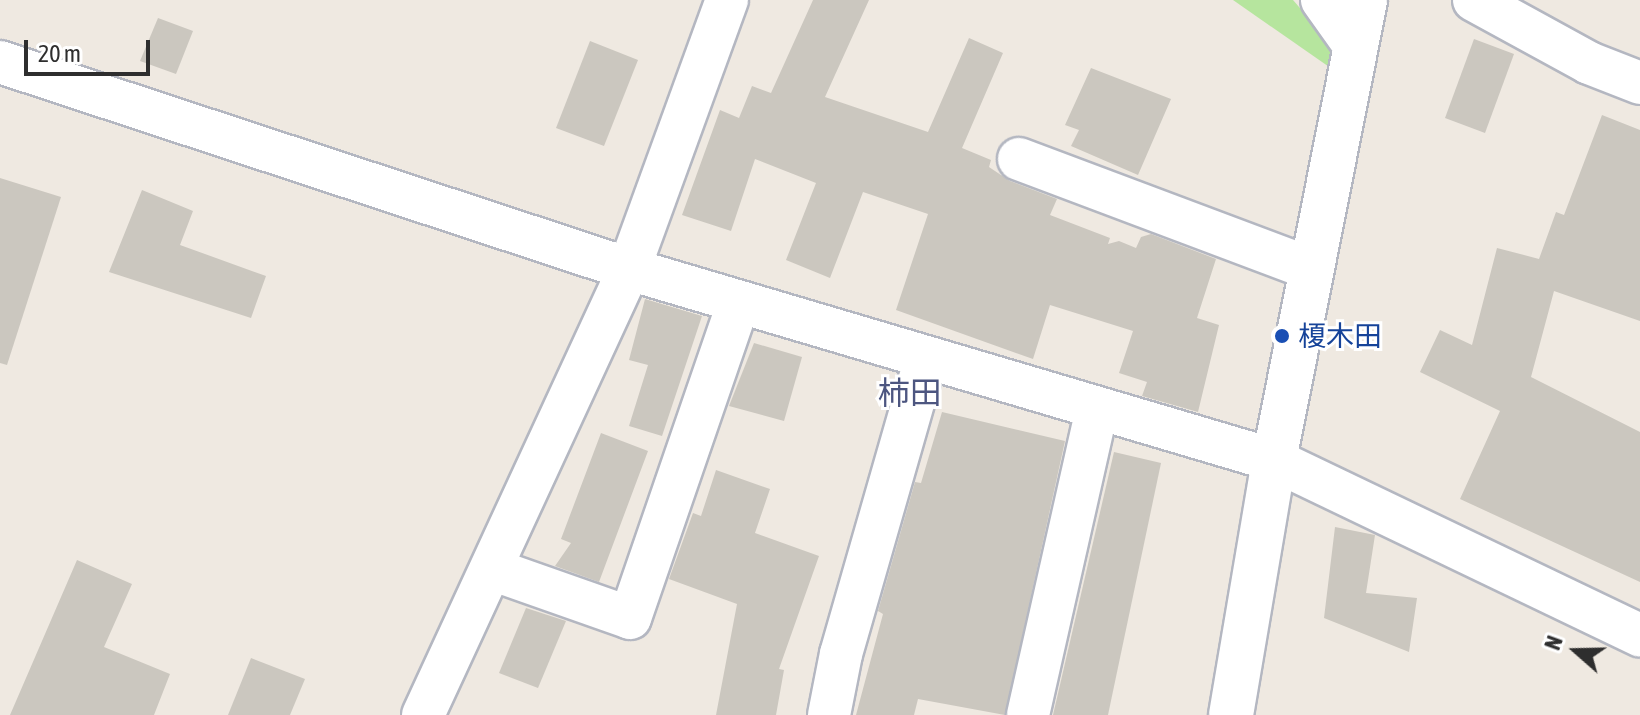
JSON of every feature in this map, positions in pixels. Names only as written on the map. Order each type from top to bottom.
[{"type":"street","points":[[423,715],[494,570],[629,269],[727,0]]},
{"type":"street","points":[[1322,0],[1354,45]]},
{"type":"street","points":[[1231,715],[1274,460],[1365,0]]},
{"type":"street","points":[[1474,0],[1589,63],[1640,83]]},
{"type":"street","points":[[0,62],[629,269],[1274,460],[1640,635]]},
{"type":"street","points":[[1019,159],[1312,269]]},
{"type":"street","points":[[494,570],[630,618],[739,302]]},
{"type":"street","points":[[829,715],[841,654],[926,358]]},
{"type":"street","points":[[1028,715],[1097,410]]},
{"type":"green space","points":[[1233,0],[1293,0],[1359,76],[1358,87]]},
{"type":"building","points":[[813,0],[869,0],[825,97],[928,132],[969,38],[1003,53],[962,148],[991,160],[989,167],[1010,181],[1057,199],[1050,215],[1110,238],[1108,244],[1119,241],[1136,248],[1141,237],[1151,234],[1216,259],[1197,318],[1219,325],[1198,412],[1142,396],[1147,382],[1119,373],[1133,331],[1050,305],[1033,359],[896,310],[928,214],[863,192],[830,278],[786,260],[816,183],[755,159],[731,231],[682,215],[720,110],[739,118],[752,86],[771,93]]},
{"type":"building","points":[[158,18],[193,31],[176,74],[140,61]]},
{"type":"building","points":[[1474,39],[1514,54],[1485,133],[1445,118]]},
{"type":"building","points":[[590,41],[638,60],[604,146],[556,128]]},
{"type":"building","points":[[1091,68],[1171,99],[1138,175],[1071,146],[1079,130],[1065,125]]},
{"type":"building","points":[[1602,115],[1640,130],[1640,321],[1554,291],[1531,377],[1640,432],[1640,582],[1460,499],[1500,411],[1420,372],[1440,330],[1472,345],[1497,248],[1539,259],[1556,212],[1564,215]]},
{"type":"building","points":[[0,178],[61,197],[7,365],[0,363]]},
{"type":"building","points":[[142,190],[193,211],[180,245],[266,276],[251,318],[109,272]]},
{"type":"building","points":[[645,299],[702,316],[662,436],[629,426],[648,365],[629,360]]},
{"type":"building","points":[[754,343],[802,357],[784,421],[729,406]]},
{"type":"building","points":[[942,412],[1065,441],[1005,715],[918,699],[914,715],[856,715],[883,614],[878,611],[915,482],[921,483]]},
{"type":"building","points":[[601,433],[648,451],[599,582],[555,566],[571,543],[561,539]]},
{"type":"building","points":[[1114,452],[1161,463],[1108,715],[1053,715]]},
{"type":"building","points":[[716,470],[770,489],[755,533],[819,556],[779,669],[784,670],[776,715],[716,715],[737,604],[669,579],[693,513],[701,516]]},
{"type":"building","points":[[1335,527],[1375,535],[1366,593],[1417,598],[1409,652],[1324,618]]},
{"type":"building","points":[[77,560],[132,584],[104,647],[170,674],[154,715],[10,715]]},
{"type":"building","points":[[526,608],[566,621],[538,688],[499,673]]},
{"type":"building","points":[[251,658],[305,679],[290,715],[228,715]]},
{"type":"place","name":"榎木田","points":[[1282,336]]},
{"type":"district","name":"柿田","points":[[910,393]]}]
